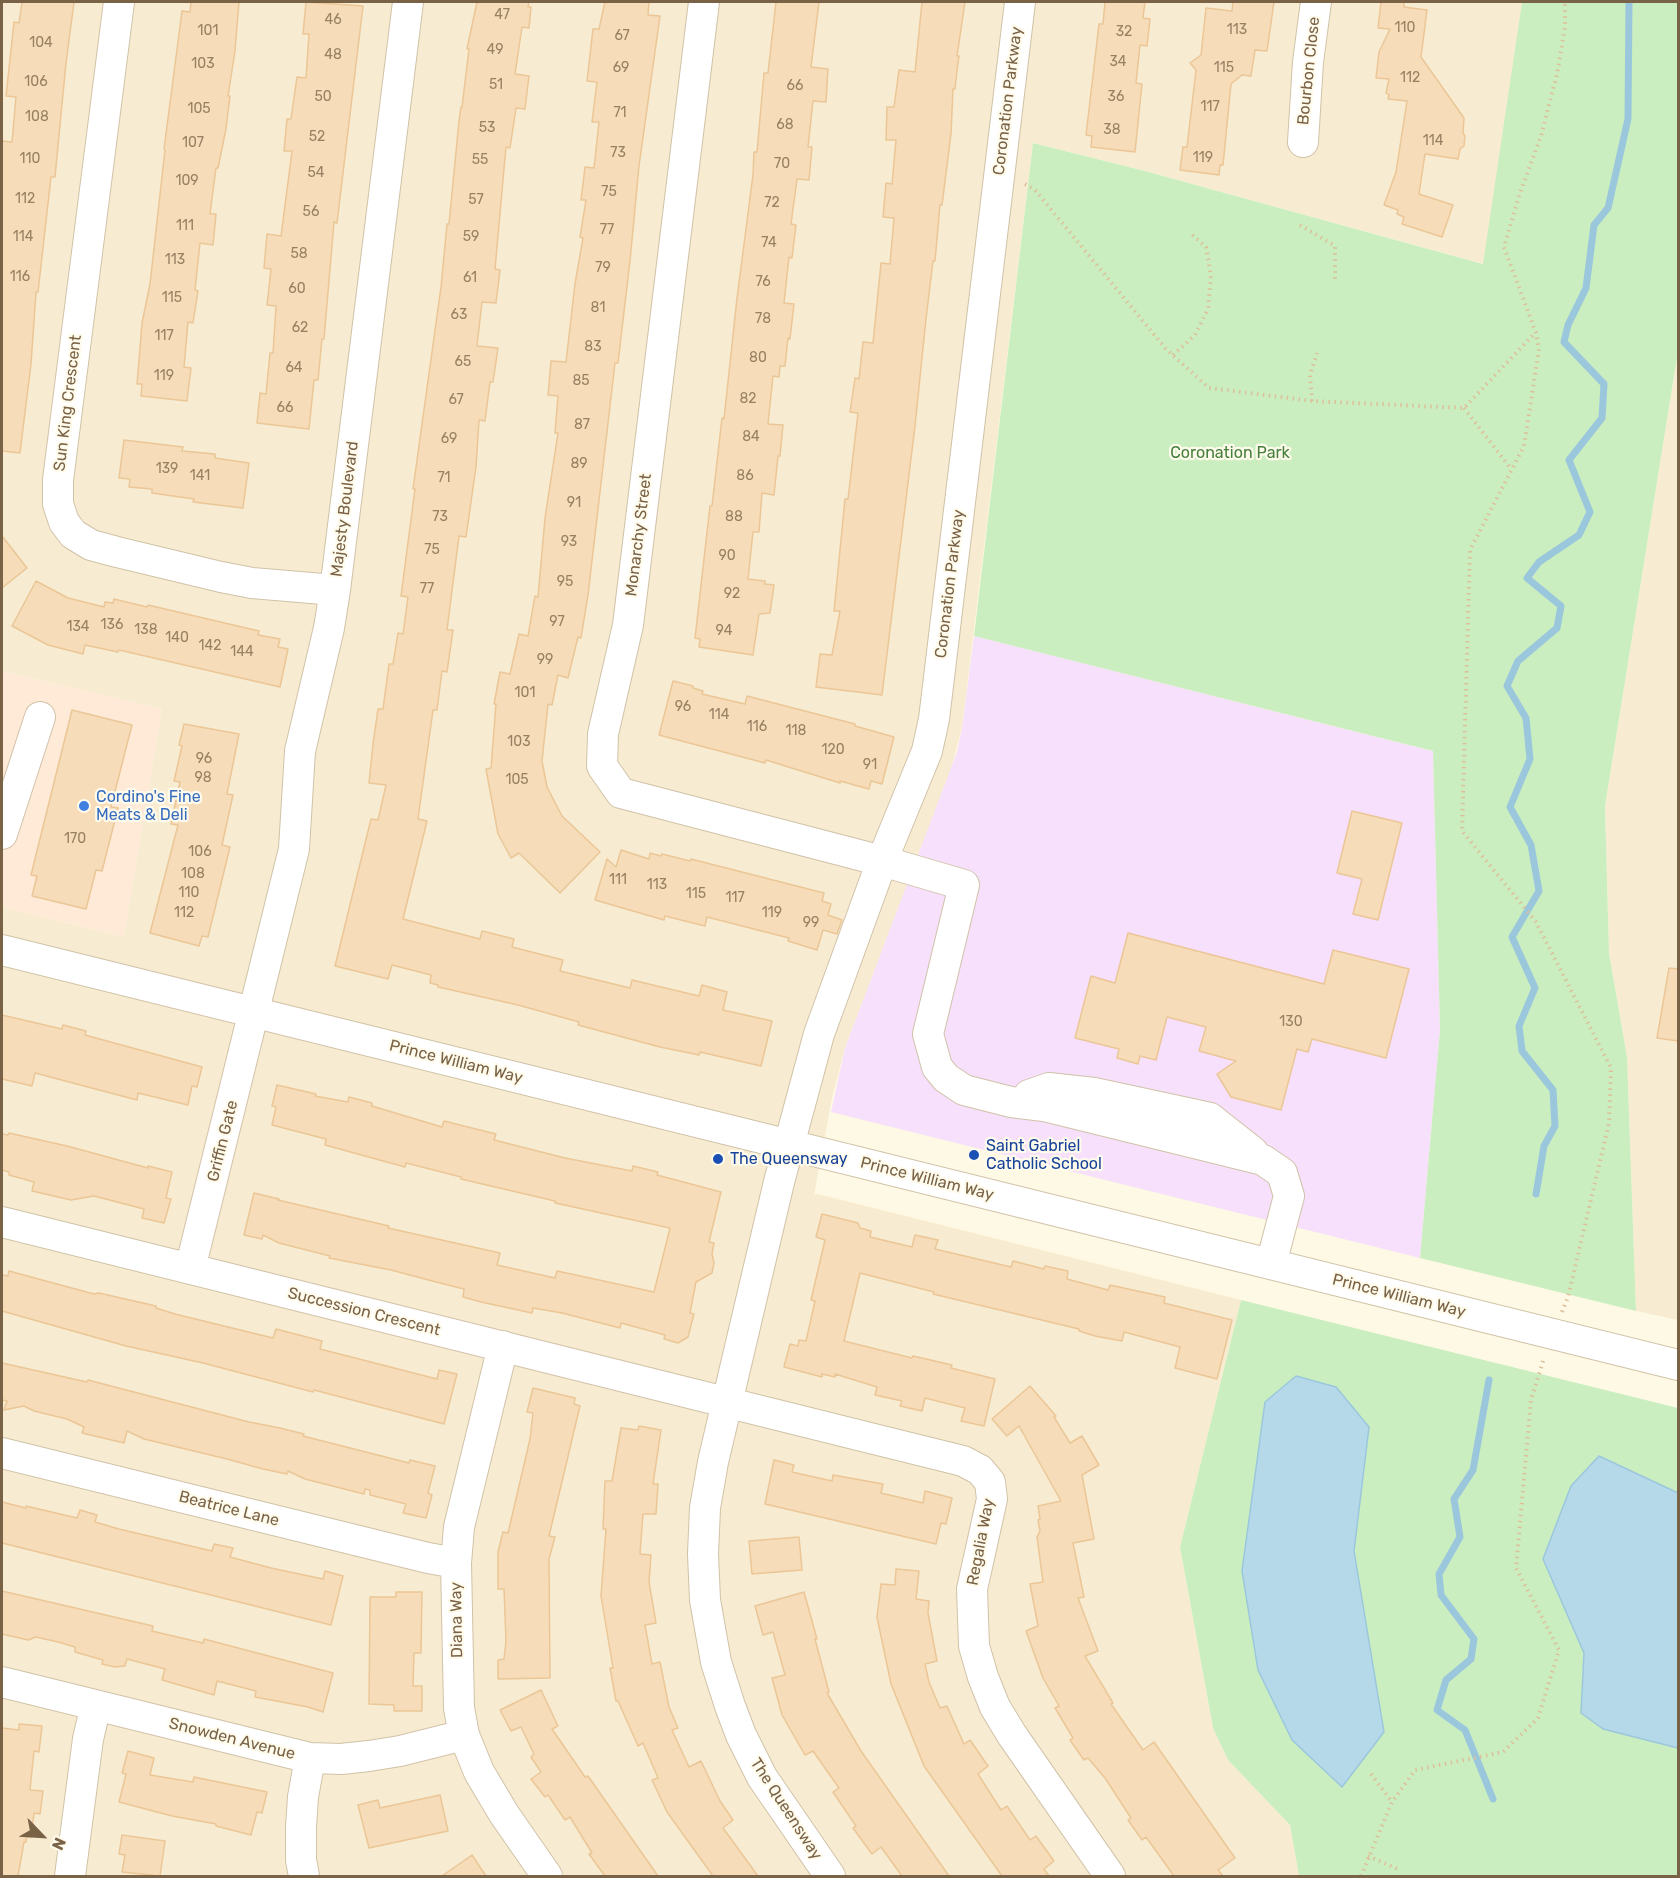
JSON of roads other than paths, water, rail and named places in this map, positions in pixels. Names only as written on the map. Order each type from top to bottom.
[{"type":"street","name":"Sun King Crescent","points":[[119,2],[58,480],[58,504],[64,522],[74,534],[91,544],[117,552],[221,577],[275,585],[335,590]]},
{"type":"street","name":"Majesty Boulevard","points":[[255,1012],[294,849],[300,751],[329,628],[335,590],[408,2]]},
{"type":"street","name":"Monarchy Street","points":[[704,2],[628,625],[603,734],[602,766],[621,793],[882,861],[964,885],[928,1034],[937,1067],[946,1078],[964,1090],[1011,1102],[1044,1106],[1263,1160],[1282,1173],[1289,1196],[1271,1264]]},
{"type":"street","name":"Coronation Parkway","points":[[789,1145],[819,1034],[882,861],[927,751],[934,719],[1020,2]]},
{"type":"street","name":"Bourbon Close","points":[[1303,142],[1308,62],[1316,2]]},
{"type":"street","points":[[2,834],[40,717]]},
{"type":"street","name":"Prince William Way","points":[[2,950],[1678,1365]]},
{"type":"street","name":"Griffin Gate","points":[[190,1269],[255,1012]]},
{"type":"street","name":"The Queensway","points":[[789,1145],[710,1477],[704,1523],[704,1585],[713,1647],[730,1706],[754,1763],[778,1803],[830,1876]]},
{"type":"street","name":"Succession Crescent","points":[[2,1222],[727,1402]]},
{"type":"street","name":"Diana Way","points":[[503,1346],[459,1527],[456,1563],[459,1708],[464,1735],[479,1772],[499,1806],[547,1876]]},
{"type":"street","name":"Regalia Way","points":[[727,1402],[963,1461],[980,1470],[990,1482],[992,1499],[975,1566],[972,1589],[974,1646],[982,1677],[995,1707],[1012,1735],[1110,1876]]},
{"type":"street","name":"Beatrice Lane","points":[[2,1453],[456,1563]]},
{"type":"street","name":"Snowden Avenue","points":[[2,1682],[310,1758],[341,1759],[379,1754],[464,1735]]},
{"type":"street","points":[[70,1876],[88,1739],[96,1705]]},
{"type":"street","points":[[304,1876],[301,1860],[301,1827],[303,1797],[310,1758]]},
{"type":"water","points":[[1296,1376],[1336,1387],[1369,1427],[1354,1551],[1384,1732],[1342,1787],[1292,1740],[1258,1670],[1242,1571],[1265,1402]]},
{"type":"water","points":[[1599,1456],[1678,1493],[1678,1748],[1603,1729],[1581,1713],[1584,1653],[1543,1559],[1571,1486]]},
{"type":"waterway","points":[[1536,1194],[1544,1146],[1555,1126],[1553,1090],[1522,1051],[1519,1026],[1535,988],[1512,937],[1539,891],[1531,845],[1510,807],[1530,759],[1526,718],[1507,686],[1518,661],[1557,628],[1561,606],[1527,578],[1539,562],[1579,535],[1590,512],[1569,460],[1602,418],[1604,384],[1564,342],[1568,325],[1586,288],[1594,225],[1608,208],[1628,119],[1629,2]]},
{"type":"waterway","points":[[1489,1380],[1473,1470],[1454,1499],[1460,1537],[1439,1574],[1441,1595],[1474,1639],[1471,1659],[1446,1680],[1437,1710],[1465,1730],[1493,1799]]},
{"type":"place","name":"Cordino's Fine Meats & Deli","points":[[84,806]]},
{"type":"place","name":"Saint Gabriel Catholic School","points":[[974,1155]]},
{"type":"place","name":"The Queensway","points":[[718,1159]]},
{"type":"park label","name":"Coronation Park","points":[[1230,453]]}]
